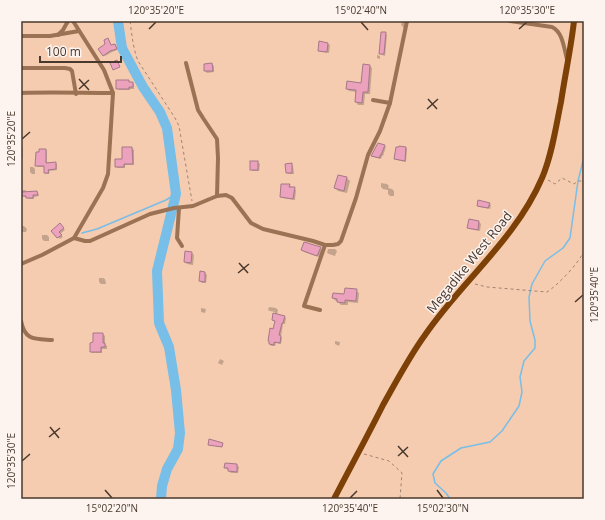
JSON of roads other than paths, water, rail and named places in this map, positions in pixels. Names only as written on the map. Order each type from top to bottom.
[{"type":"street","points":[[58,34],[63,30],[68,21]]},
{"type":"street","points":[[21,264],[74,238],[103,188],[108,174],[113,93],[104,70],[73,21]]},
{"type":"street","points":[[74,238],[90,241],[150,214],[193,206],[217,196],[226,195],[232,198],[251,223],[263,230],[325,245],[338,244],[341,240],[356,198],[368,155],[380,131],[390,103],[407,21]]},
{"type":"street","points":[[510,21],[557,29],[560,34],[568,61]]},
{"type":"street","name":"Megadike West Road","points":[[334,499],[401,372],[416,348],[432,325],[502,242],[520,218],[533,197],[543,177],[548,162],[556,128],[574,21]]},
{"type":"street","points":[[21,36],[50,36],[79,30]]},
{"type":"street","points":[[186,63],[198,110],[217,139],[217,196]]},
{"type":"street","points":[[21,68],[70,68],[72,71],[76,94]]},
{"type":"street","points":[[21,93],[113,93]]},
{"type":"street","points":[[373,100],[390,103]]},
{"type":"street","points":[[176,208],[177,238],[182,246]]},
{"type":"street","points":[[320,310],[304,306],[325,245]]},
{"type":"street","points":[[21,321],[22,327],[29,337],[33,339],[52,340]]},
{"type":"waterway","points":[[118,21],[122,48],[143,87],[160,112],[167,128],[176,194],[157,271],[159,323],[169,347],[176,390],[180,433],[178,449],[167,469],[162,486],[161,499]]},
{"type":"waterway","points":[[450,499],[435,483],[433,474],[441,461],[461,448],[490,442],[502,431],[519,406],[522,392],[520,377],[524,361],[535,348],[535,340],[530,321],[529,297],[532,284],[545,261],[563,248],[570,238],[578,181],[584,157]]},
{"type":"waterway","points":[[82,233],[97,229],[166,200],[176,194]]}]
